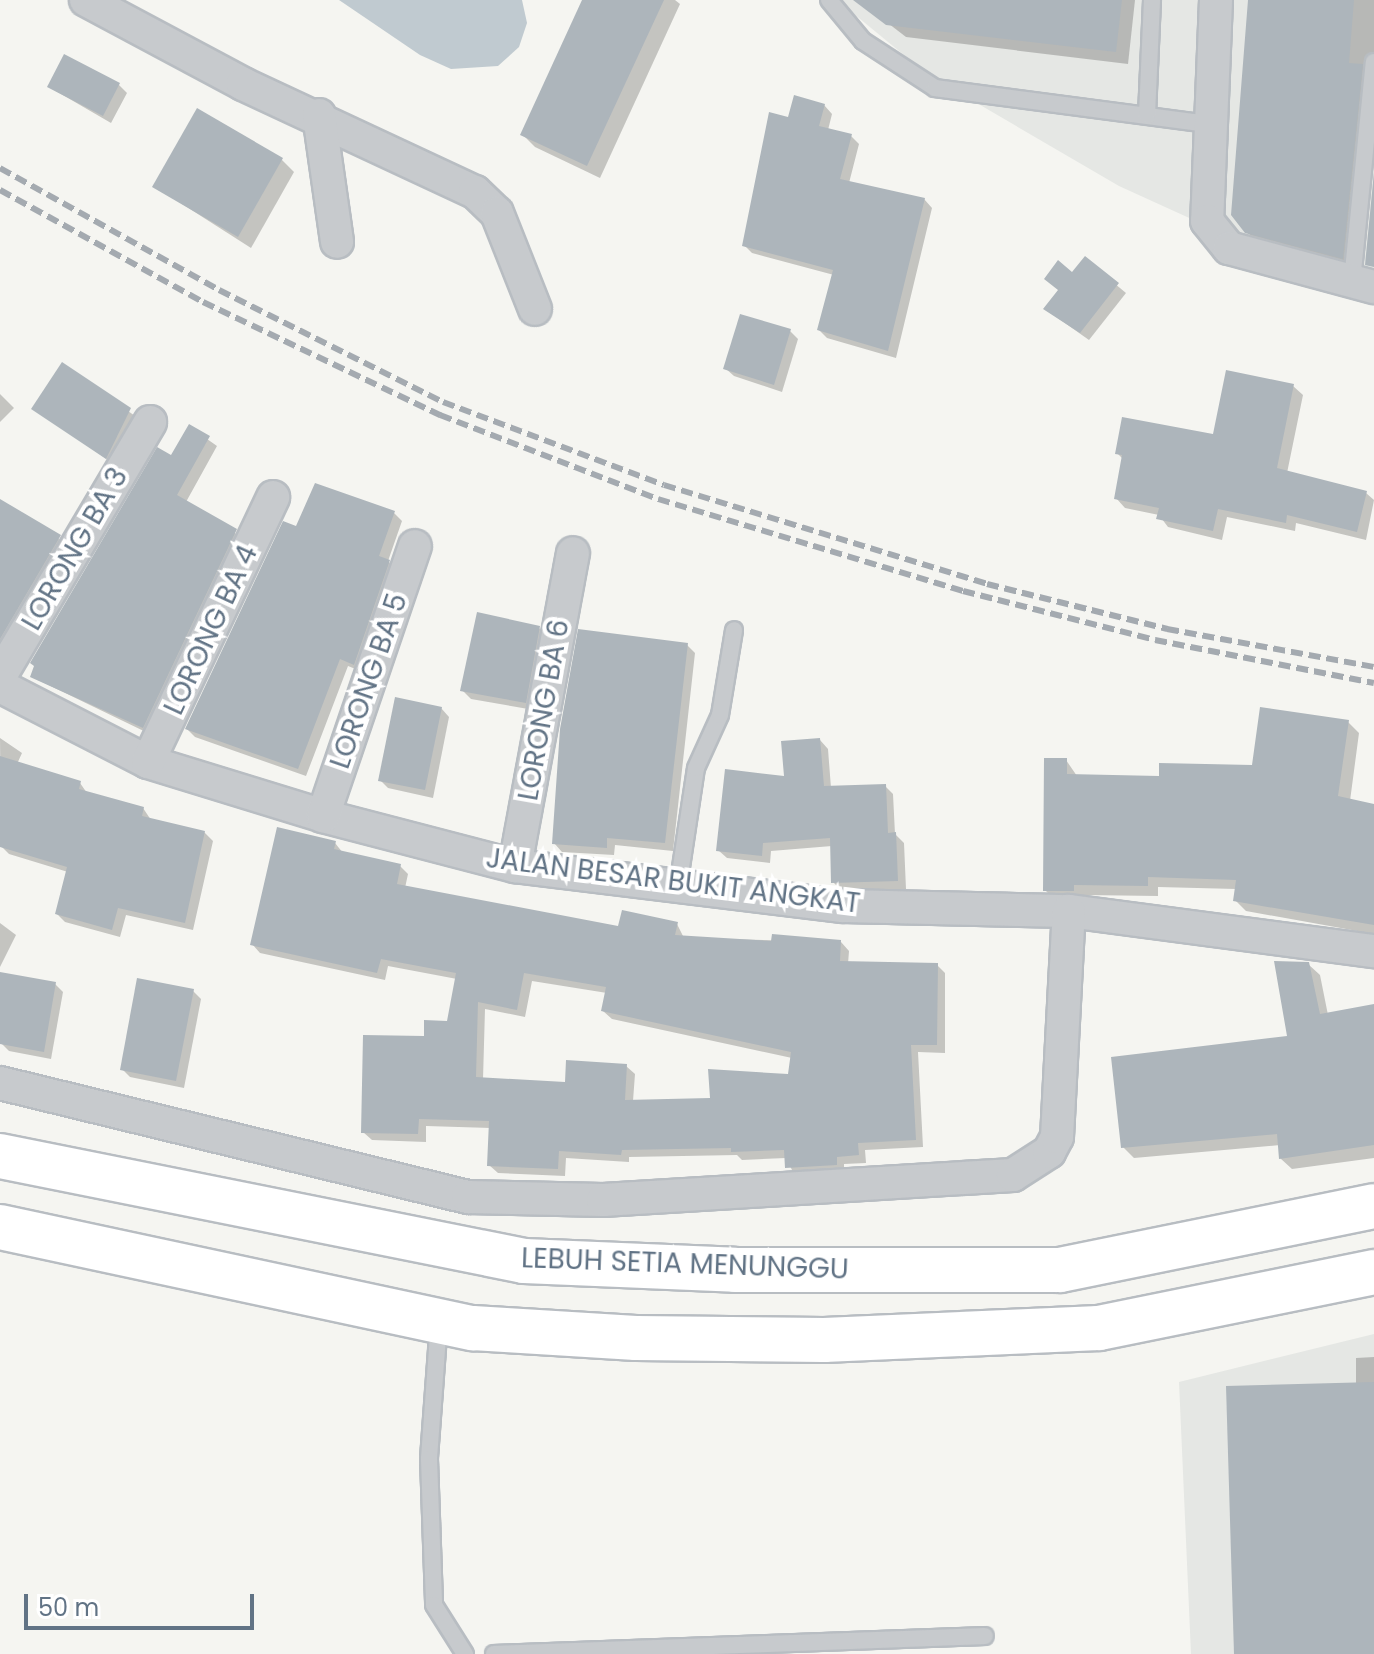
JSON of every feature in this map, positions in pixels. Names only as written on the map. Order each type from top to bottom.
[{"type":"street","points":[[86,0],[243,84],[319,115],[475,192],[497,213],[535,309]]},
{"type":"street","points":[[1216,0],[1207,221],[1229,248],[1363,284]]},
{"type":"street","points":[[319,115],[337,242]]},
{"type":"street","name":"LORONG BA 3","points":[[0,676],[150,422]]},
{"type":"street","name":"LORONG BA 4","points":[[148,762],[273,497]]},
{"type":"street","name":"LORONG BA 5","points":[[323,816],[415,546]]},
{"type":"street","name":"LORONG BA 6","points":[[515,866],[573,553]]},
{"type":"street","name":"JALAN BESAR BUKIT ANGKAT","points":[[0,686],[148,762],[323,816],[515,866],[843,906],[1069,911],[1374,951]]},
{"type":"street","points":[[0,1083],[468,1197],[603,1200],[1013,1175],[1049,1152],[1057,1137],[1069,911]]},
{"type":"street","name":"LEBUH SETIA MENUNGGU","points":[[0,1156],[524,1261],[735,1270],[1060,1270],[1374,1206]]},
{"type":"street","points":[[0,1227],[473,1328],[636,1338],[824,1340],[1099,1328],[1374,1272]]},
{"type":"lane","points":[[829,0],[863,41],[935,88],[1210,124]]},
{"type":"lane","points":[[1147,115],[1152,0]]},
{"type":"lane","points":[[1363,284],[1374,62]]},
{"type":"lane","points":[[678,887],[698,760],[720,715],[734,630]]},
{"type":"lane","points":[[439,1321],[429,1459],[434,1605],[465,1654]]},
{"type":"lane","points":[[494,1654],[985,1636]]},
{"type":"shaded area","points":[[339,0],[522,0],[527,23],[519,47],[498,66],[451,69],[420,55]]},
{"type":"shaded area","points":[[837,0],[1374,0],[1374,276],[1231,237],[1119,186],[927,74]]},
{"type":"shaded area","points":[[1374,1334],[1374,1654],[1191,1654],[1179,1382]]},
{"type":"building","points":[[582,0],[664,0],[587,166],[520,135]]},
{"type":"building","points":[[853,0],[1122,0],[1116,52],[886,25]]},
{"type":"building","points":[[1248,0],[1354,0],[1349,63],[1363,64],[1343,259],[1245,233],[1231,215]]},
{"type":"building","points":[[64,54],[120,83],[103,116],[47,87]]},
{"type":"building","points":[[794,95],[825,104],[819,126],[852,134],[840,179],[925,198],[888,351],[817,330],[833,270],[742,246],[769,112],[788,117]]},
{"type":"building","points":[[197,108],[283,158],[238,237],[152,187]]},
{"type":"building","points":[[1374,172],[1374,267],[1365,265]]},
{"type":"building","points":[[1085,256],[1119,283],[1080,333],[1043,309],[1058,290],[1044,279],[1058,260],[1072,272]]},
{"type":"building","points":[[740,314],[791,329],[774,385],[723,369]]},
{"type":"building","points":[[62,362],[131,408],[106,459],[31,409]]},
{"type":"building","points":[[1226,370],[1294,384],[1277,468],[1367,491],[1357,532],[1287,515],[1286,523],[1218,509],[1213,531],[1156,519],[1159,508],[1114,499],[1122,455],[1115,454],[1122,417],[1213,434]]},
{"type":"building","points":[[189,424],[210,436],[177,495],[237,529],[143,728],[30,677],[34,666],[30,663],[157,447],[171,455]]},
{"type":"building","points":[[315,483],[395,511],[379,556],[390,560],[354,665],[340,659],[298,769],[185,729],[283,521],[296,526]]},
{"type":"building","points":[[0,499],[61,535],[0,639]]},
{"type":"building","points":[[477,612],[540,626],[526,703],[460,691]]},
{"type":"building","points":[[578,629],[688,643],[665,843],[607,838],[607,848],[552,844],[560,729]]},
{"type":"building","points":[[395,697],[442,707],[425,790],[378,781]]},
{"type":"building","points":[[1260,707],[1349,720],[1338,796],[1374,804],[1374,925],[1233,901],[1236,880],[1148,877],[1148,886],[1074,885],[1074,891],[1043,891],[1044,758],[1067,758],[1067,774],[1159,776],[1159,763],[1252,765]]},
{"type":"building","points":[[820,738],[824,786],[886,784],[888,833],[896,832],[898,881],[831,883],[830,838],[763,843],[762,856],[716,851],[725,769],[784,776],[781,741]]},
{"type":"building","points":[[0,756],[81,781],[79,789],[144,807],[142,816],[205,831],[185,923],[118,908],[112,930],[55,914],[67,867],[0,847]]},
{"type":"building","points":[[277,827],[336,841],[334,849],[401,864],[397,884],[618,926],[622,910],[678,922],[675,935],[771,941],[772,934],[841,940],[840,961],[938,963],[937,1045],[911,1045],[916,1140],[858,1143],[859,1155],[837,1157],[837,1165],[785,1168],[784,1150],[731,1152],[731,1148],[622,1150],[621,1155],[559,1151],[558,1169],[487,1166],[489,1121],[419,1119],[418,1134],[361,1133],[363,1035],[424,1036],[424,1020],[447,1021],[456,973],[381,959],[377,973],[250,945]],"holes":[[[524,973],[606,987],[601,1011],[791,1052],[788,1074],[708,1069],[710,1098],[625,1100],[627,1064],[566,1060],[565,1082],[476,1077],[478,1002],[517,1010]]]},
{"type":"building","points":[[1274,961],[1309,962],[1320,1014],[1374,1004],[1374,1145],[1279,1159],[1277,1134],[1121,1148],[1111,1057],[1287,1036]]},
{"type":"building","points":[[0,972],[56,982],[44,1052],[0,1044]]},
{"type":"building","points":[[137,978],[194,989],[176,1081],[120,1070]]},
{"type":"building","points":[[1374,1382],[1374,1654],[1234,1654],[1226,1386]]},
{"type":"railway","points":[[0,168],[219,290],[443,402],[664,485],[987,584],[1167,629],[1374,667]]},
{"type":"railway","points":[[0,190],[203,302],[440,415],[658,499],[963,591],[1155,640],[1374,683]]}]
